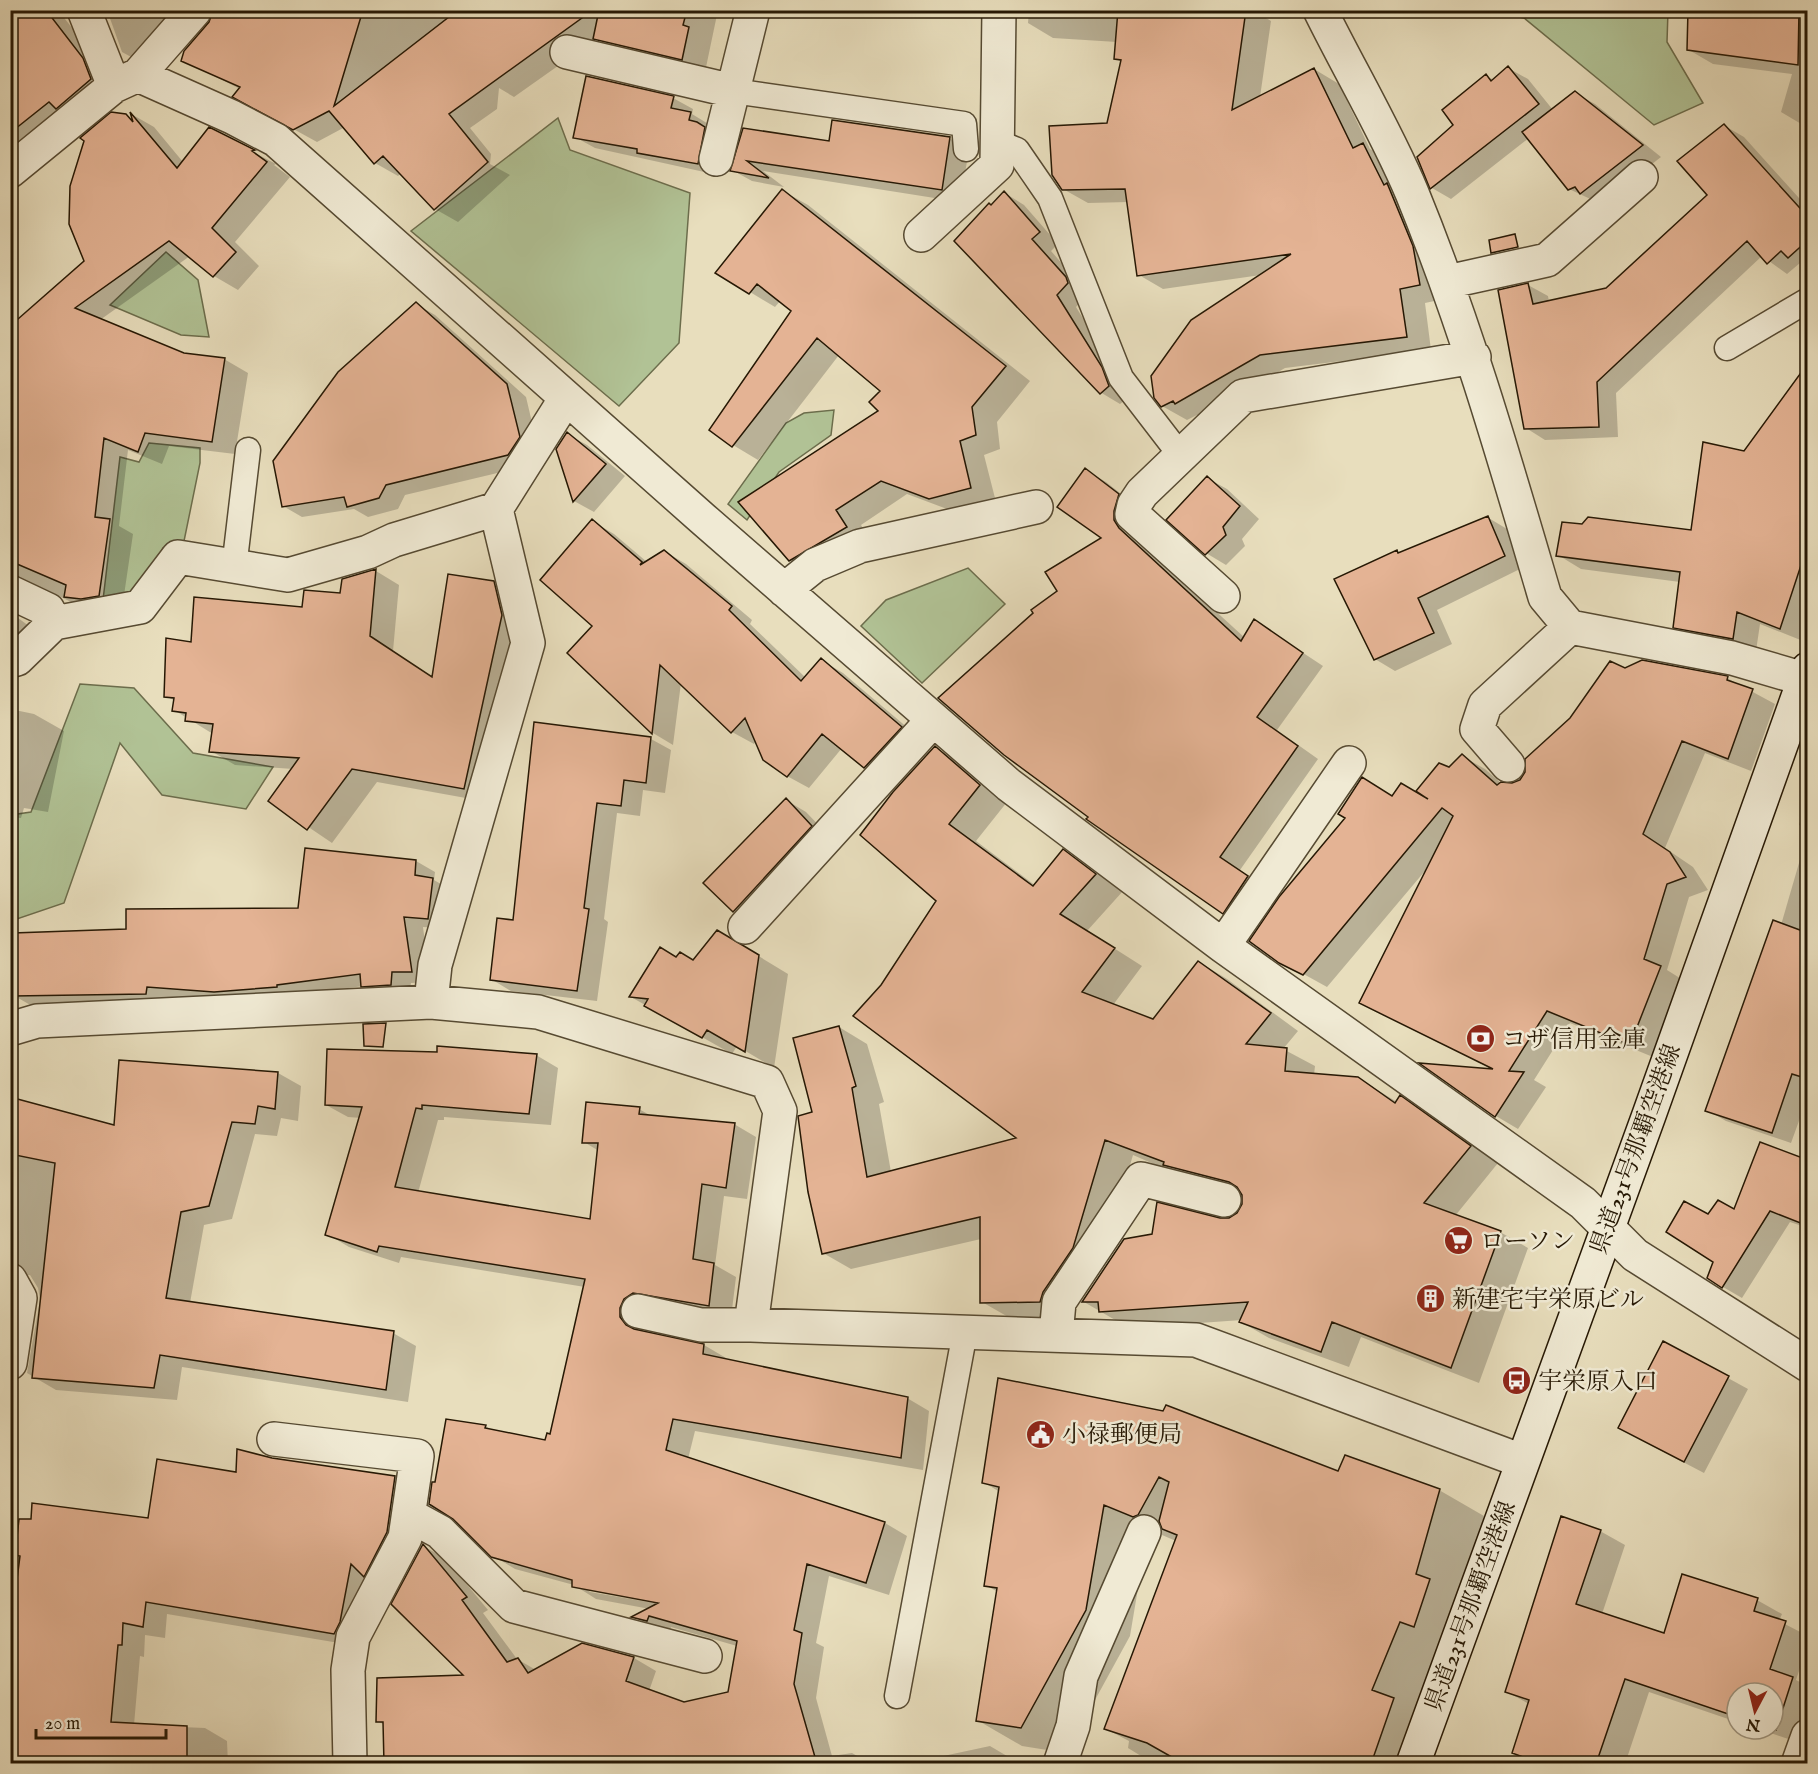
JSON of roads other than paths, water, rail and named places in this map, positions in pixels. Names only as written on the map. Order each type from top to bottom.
[{"type":"street","points":[[84,10],[126,81],[232,117],[276,140],[784,590],[1009,785],[1223,946],[1583,1203],[1635,1255],[1808,1365]]},
{"type":"street","points":[[10,171],[126,81],[195,10]]},
{"type":"street","points":[[716,159],[753,10]]},
{"type":"street","points":[[921,235],[997,165],[982,145],[999,10]]},
{"type":"street","points":[[1320,10],[1411,190],[1447,282],[1474,357],[1545,597],[1570,627],[1806,674]]},
{"type":"street","points":[[567,52],[733,91]]},
{"type":"street","points":[[1447,282],[1547,260],[1641,177]]},
{"type":"street","points":[[1223,596],[1132,514],[1134,505],[1142,493],[1243,396],[1474,357]]},
{"type":"street","points":[[10,661],[17,659],[54,624],[140,607],[178,557],[234,568],[288,575],[368,552],[394,540],[496,509],[566,398]]},
{"type":"street","points":[[784,590],[814,565],[860,546],[1036,507]]},
{"type":"street","points":[[431,1002],[435,964],[528,643],[496,509]]},
{"type":"street","points":[[10,592],[48,610],[54,624]]},
{"type":"street","points":[[1508,765],[1476,729],[1485,705],[1570,627]]},
{"type":"street","name":"県道231号那覇空港線","points":[[1413,1764],[1608,1226],[1797,729],[1806,674]]},
{"type":"street","points":[[745,927],[933,720]]},
{"type":"street","points":[[1223,946],[1349,764]]},
{"type":"street","points":[[10,1029],[37,1021],[431,1002],[538,1012],[767,1082],[780,1111],[751,1325]]},
{"type":"street","points":[[1056,1335],[1059,1302],[1141,1179],[1224,1200]]},
{"type":"street","points":[[10,1280],[20,1299],[10,1363]]},
{"type":"street","points":[[638,1311],[701,1325],[1196,1340],[1522,1461]]},
{"type":"street","points":[[274,1439],[417,1456],[405,1538],[353,1637],[348,1670],[350,1764]]},
{"type":"street","points":[[409,1515],[440,1532],[514,1606],[705,1656]]},
{"type":"street","points":[[1060,1764],[1073,1726],[1081,1676],[1144,1532]]},
{"type":"street","points":[[1798,1764],[1808,1736]]},
{"type":"lane","points":[[733,91],[964,124],[982,145],[1017,150],[1050,198],[1121,378],[1180,456]]},
{"type":"lane","points":[[1727,348],[1808,300]]},
{"type":"lane","points":[[234,568],[248,450]]},
{"type":"lane","points":[[897,1696],[965,1332]]},
{"type":"place","name":"コザ信用金庫","points":[[1481,1039]]},
{"type":"place","name":"ローソン","points":[[1459,1241]]},
{"type":"place","name":"新建宅宇栄原ビル","points":[[1431,1299]]},
{"type":"place","name":"宇栄原入口","points":[[1517,1381]]},
{"type":"place","name":"小禄郵便局","points":[[1041,1434]]}]
